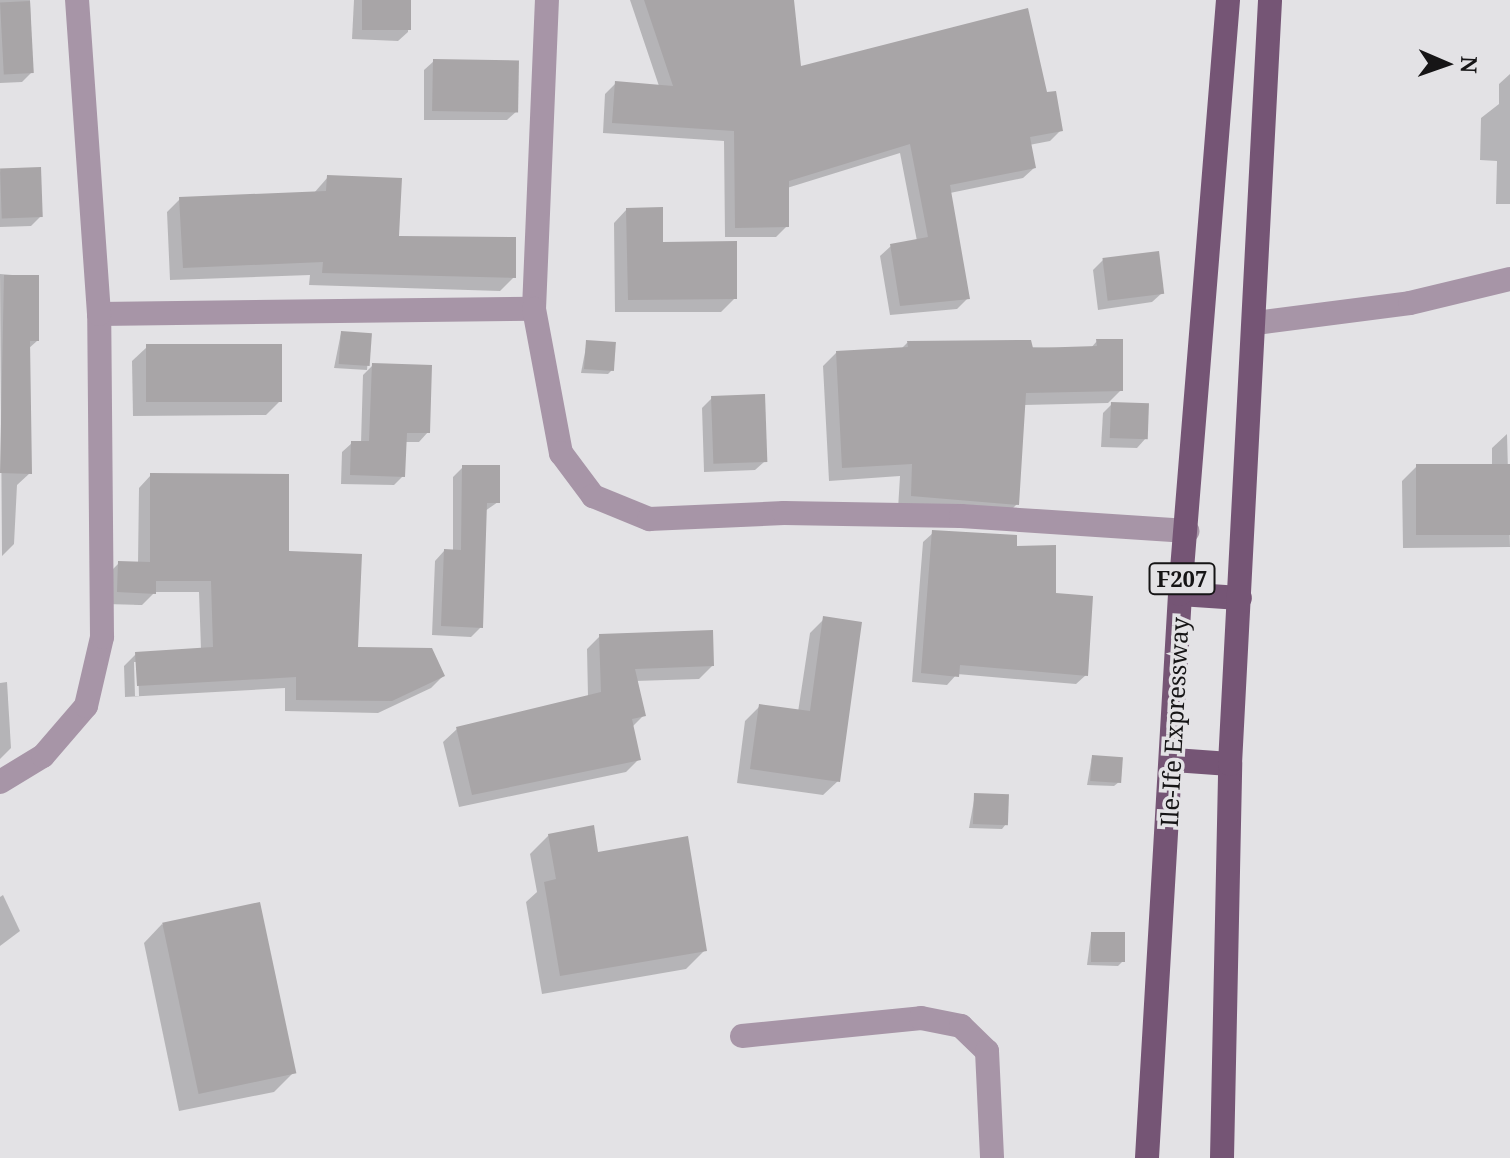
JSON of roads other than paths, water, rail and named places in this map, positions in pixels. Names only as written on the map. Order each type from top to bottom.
[{"type":"main road","name":"Ile-Ife Expressway","points":[[1147,1158],[1174,760],[1180,594],[1188,531],[1228,0]]},
{"type":"main road","name":"F207","points":[[1222,1158],[1230,764],[1256,323],[1270,0]]},
{"type":"main road","points":[[1180,594],[1240,598]]},
{"type":"main road","points":[[1174,760],[1230,764]]},
{"type":"street","points":[[0,782],[43,756],[86,706],[102,637],[99,314],[77,0]]},
{"type":"street","points":[[547,0],[534,309],[561,453],[593,496],[649,519],[784,513],[917,515],[1188,531]]},
{"type":"street","points":[[1256,323],[1410,303],[1510,279]]},
{"type":"street","points":[[99,314],[534,309]]},
{"type":"street","points":[[742,1036],[921,1018],[961,1026],[987,1051],[992,1158]]}]
